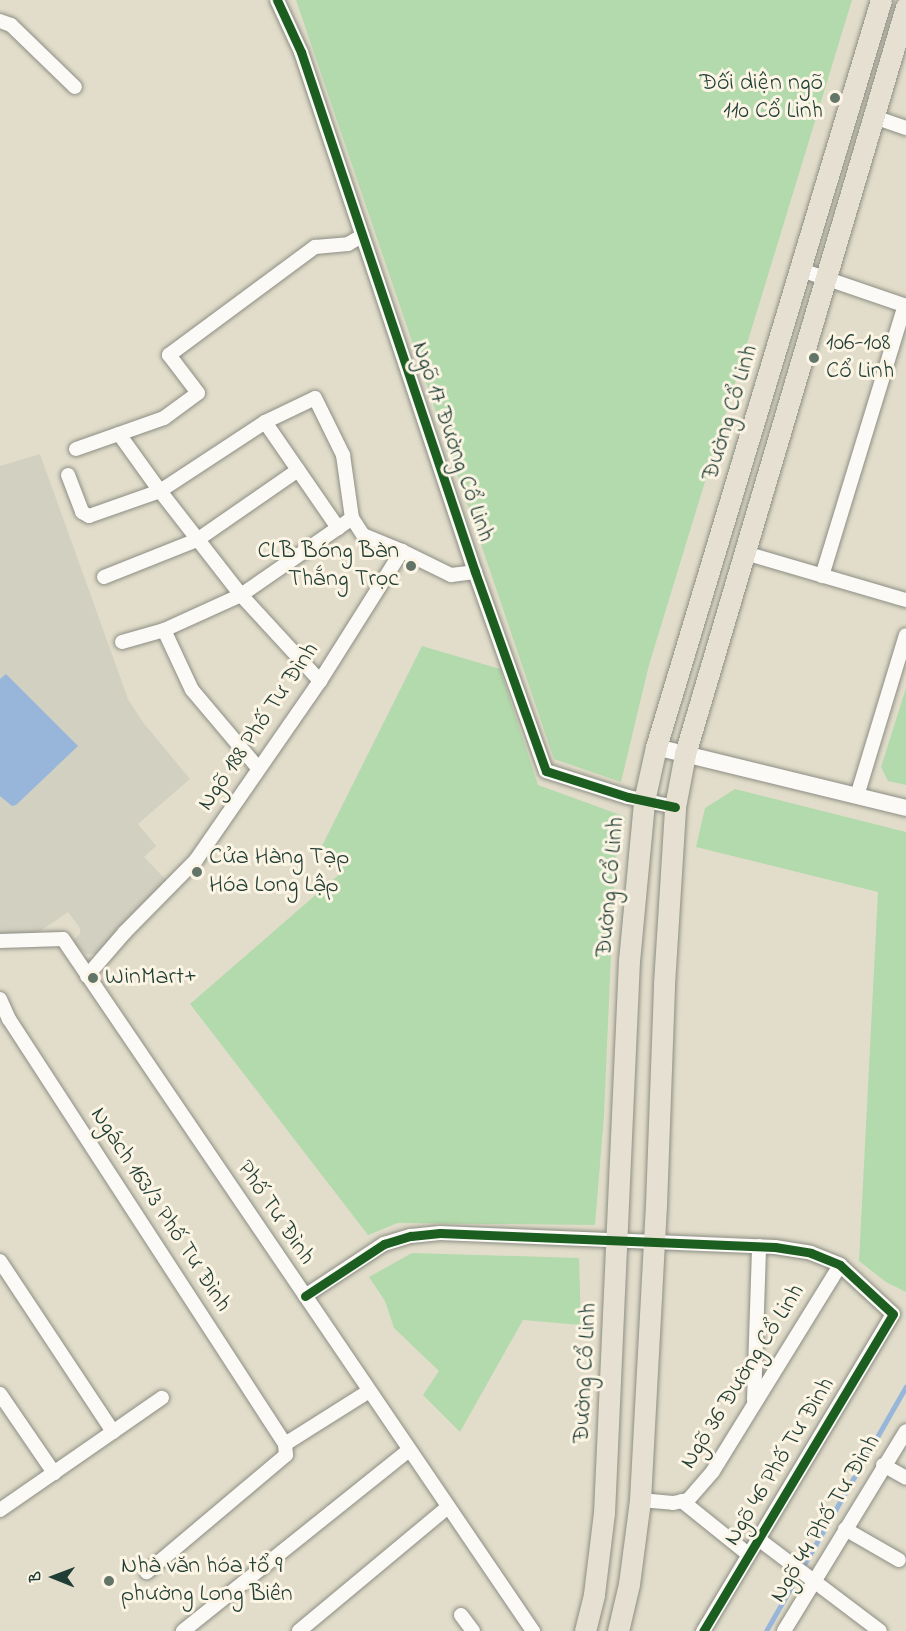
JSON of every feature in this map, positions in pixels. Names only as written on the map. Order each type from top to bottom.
[{"type":"main road","name":"Đường Cổ Linh","points":[[585,1631],[594,1594],[604,1513],[630,961],[644,801],[656,747],[881,0]]},
{"type":"main road","points":[[618,1631],[629,1584],[640,1500],[654,1241],[664,984],[675,807],[685,754],[906,7]]},
{"type":"street","name":"Ngõ 17 Đường Cổ Linh","points":[[277,0],[301,52],[475,572],[546,771],[644,801],[675,807]]},
{"type":"street","points":[[0,21],[11,25],[75,87]]},
{"type":"street","points":[[874,117],[906,128]]},
{"type":"street","points":[[76,449],[164,418],[198,393],[169,355],[315,247],[348,244],[362,236]]},
{"type":"street","points":[[801,270],[906,305],[822,576]]},
{"type":"street","points":[[68,475],[82,512],[89,516],[160,491],[265,422],[315,398],[343,455],[352,518],[363,535],[451,575],[475,572]]},
{"type":"street","points":[[265,422],[338,528]]},
{"type":"street","points":[[119,434],[197,540],[241,595],[320,681]]},
{"type":"street","points":[[104,577],[197,540],[298,470]]},
{"type":"street","points":[[122,642],[164,630],[241,595],[352,518]]},
{"type":"street","name":"Ngõ 188 Phố Tư Đình","points":[[87,976],[125,932],[196,860],[320,681],[402,551]]},
{"type":"street","points":[[745,553],[906,600]]},
{"type":"street","points":[[164,630],[192,690],[258,768]]},
{"type":"street","points":[[857,796],[906,634]]},
{"type":"street","points":[[656,747],[906,808]]},
{"type":"street","name":"Phố Tư Đình","points":[[0,942],[63,939],[533,1631]]},
{"type":"street","name":"Ngách 163/3 Phố Tư Đình","points":[[0,999],[15,1029],[285,1444]]},
{"type":"street","points":[[305,1296],[371,1249],[411,1236],[454,1233],[759,1246],[811,1252],[840,1265]]},
{"type":"street","points":[[754,1402],[759,1246]]},
{"type":"street","points":[[0,1261],[112,1432]]},
{"type":"street","name":"Ngõ 36 Đường Cổ Linh","points":[[640,1500],[688,1500],[713,1471],[840,1265]]},
{"type":"street","name":"Ngõ 46 Phố Tư Đình","points":[[704,1631],[757,1538],[893,1314],[840,1265]]},
{"type":"street","points":[[147,1572],[286,1455],[285,1444],[369,1391]]},
{"type":"street","points":[[0,1394],[54,1473]]},
{"type":"street","points":[[0,1510],[162,1398]]},
{"type":"street","name":"Ngõ 44 Phố Tư Đình","points":[[786,1630],[811,1578],[845,1529],[906,1431]]},
{"type":"street","points":[[183,1631],[409,1450]]},
{"type":"street","points":[[883,1465],[906,1478]]},
{"type":"street","points":[[682,1501],[748,1554]]},
{"type":"street","points":[[299,1631],[448,1507]]},
{"type":"street","points":[[845,1529],[899,1560]]},
{"type":"street","points":[[757,1538],[880,1631]]},
{"type":"street","points":[[461,1615],[473,1631]]},
{"type":"shaded area","points":[[40,454],[128,699],[142,721],[190,779],[138,824],[156,846],[144,857],[169,883],[96,954],[86,954],[71,942],[80,934],[80,928],[68,912],[36,934],[0,937],[0,466]]},
{"type":"green space","points":[[296,0],[852,0],[649,665],[621,782],[554,759]]},
{"type":"green space","points":[[422,646],[500,669],[538,785],[626,817],[615,862],[604,1116],[595,1225],[398,1223],[368,1235],[190,1004],[342,872],[320,850]]},
{"type":"green space","points":[[906,688],[906,785],[888,781],[881,767]]},
{"type":"green space","points":[[735,789],[906,832],[906,1292],[886,1282],[859,1261],[878,892],[696,847],[705,808]]},
{"type":"green space","points":[[412,1253],[579,1258],[581,1325],[523,1320],[460,1432],[423,1395],[439,1371],[394,1328],[385,1301],[369,1277]]},
{"type":"water","points":[[6,674],[78,746],[16,805],[12,806],[0,796],[0,679]]},
{"type":"waterway","points":[[766,1631],[906,1387]]},
{"type":"cycle path","points":[[277,0],[301,52],[475,572],[546,771],[628,797],[675,807]]},
{"type":"cycle path","points":[[305,1296],[384,1244],[411,1236],[440,1233],[775,1247],[811,1253],[840,1265],[893,1314],[703,1631]]},
{"type":"place","name":"Đối diện ngõ 110 Cổ Linh","points":[[835,98]]},
{"type":"place","name":"106-108 Cổ Linh","points":[[814,358]]},
{"type":"place","name":"CLB Bóng Bàn Thắng Trọc","points":[[411,566]]},
{"type":"place","name":"Cửa Hàng Tạp Hóa Long Lập","points":[[197,872]]},
{"type":"place","name":"WinMart+","points":[[93,978]]},
{"type":"place","name":"Nhà văn hóa tổ 9 phường Long Biên","points":[[109,1581]]}]
